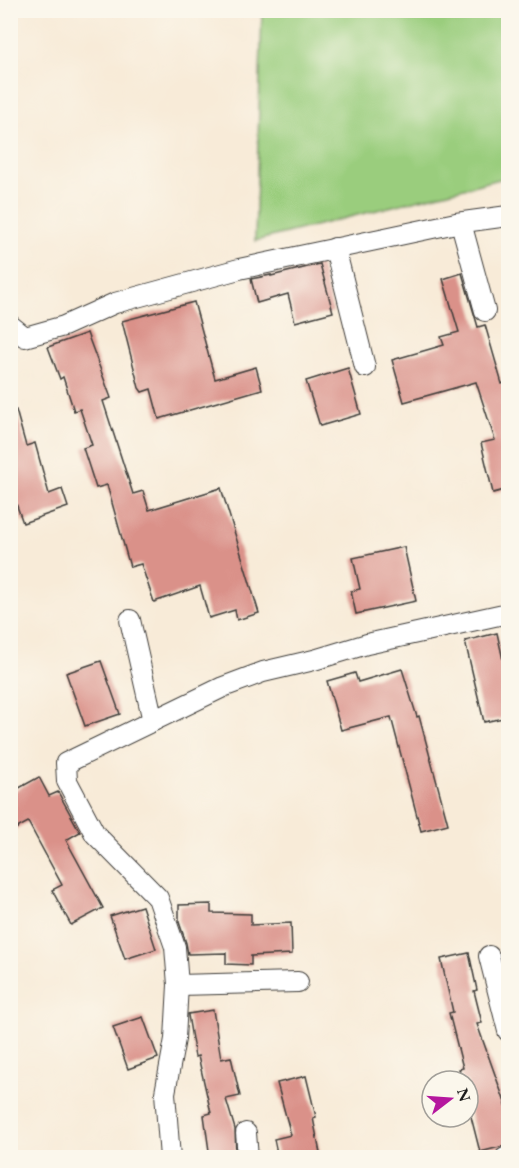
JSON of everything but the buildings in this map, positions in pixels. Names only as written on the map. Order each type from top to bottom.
[{"type":"street","points":[[13,333],[25,337],[64,326],[115,303],[239,269],[461,223],[508,216]]},
{"type":"street","points":[[461,223],[485,311]]},
{"type":"street","points":[[335,248],[365,367]]},
{"type":"street","points":[[170,1158],[165,1094],[175,1039],[178,985],[175,947],[158,898],[95,834],[67,781],[66,763],[223,687],[263,672],[366,644],[508,613]]},
{"type":"street","points":[[130,620],[153,721]]},
{"type":"street","points":[[489,956],[508,1031]]},
{"type":"street","points":[[178,985],[298,982]]},
{"type":"street","points":[[246,1133],[248,1158]]},
{"type":"green space","points":[[262,11],[508,11],[508,177],[255,241]]}]
